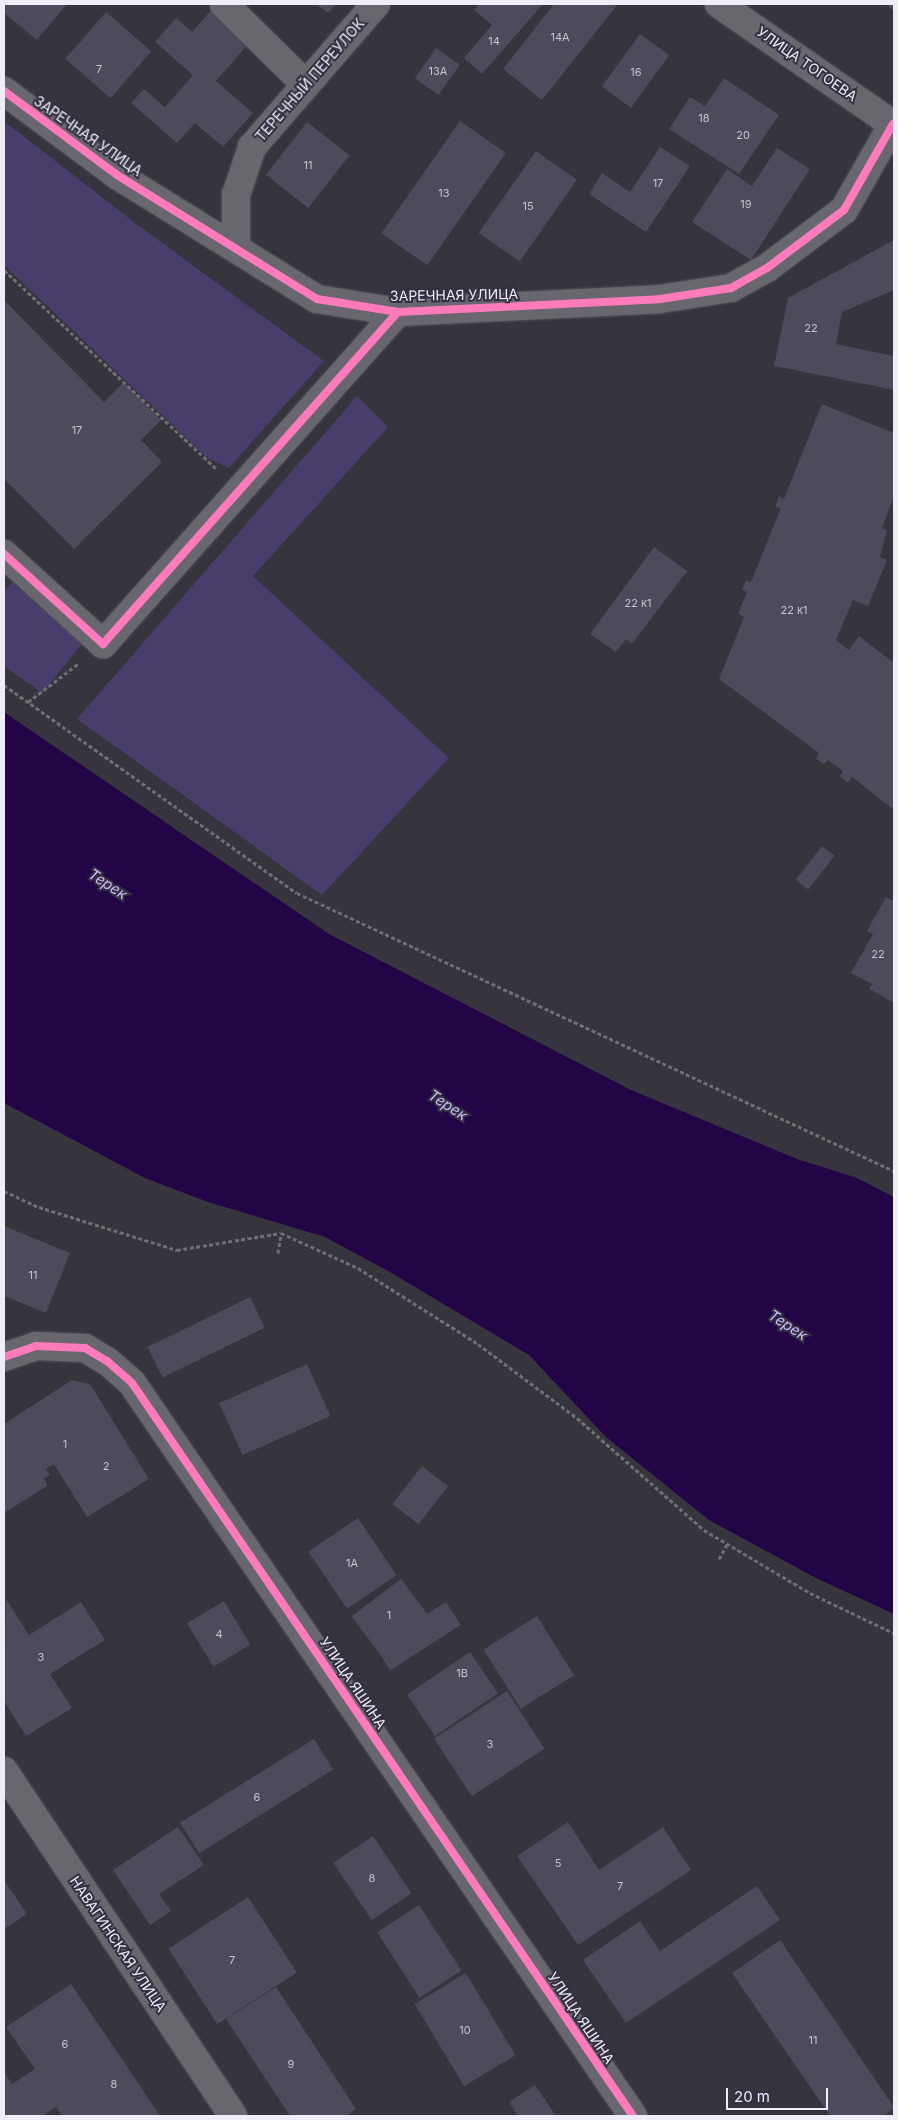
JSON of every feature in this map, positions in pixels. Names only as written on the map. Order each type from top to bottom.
[{"type":"street","points":[[224,4],[306,86]]},
{"type":"street","name":"ТЕРЕЧНЫЙ ПЕРЕУЛОК","points":[[236,248],[236,195],[252,147],[376,4]]},
{"type":"street","name":"УЛИЦА ТОГОЕВА","points":[[719,4],[894,125]]},
{"type":"street","name":"ЗАРЕЧНАЯ УЛИЦА","points":[[4,91],[117,175],[317,299],[398,312],[660,299],[731,288],[767,268],[844,210],[894,125]]},
{"type":"street","points":[[4,554],[103,644],[398,312]]},
{"type":"street","name":"УЛИЦА ЯШИНА","points":[[4,1357],[36,1346],[84,1348],[107,1361],[132,1384],[633,2116]]},
{"type":"street","name":"НАВАГИНСКАЯ УЛИЦА","points":[[4,1771],[232,2116]]},
{"type":"path","points":[[4,270],[204,460],[242,487]]},
{"type":"path","points":[[28,702],[103,644]]},
{"type":"path","points":[[4,685],[297,893],[894,1171]]},
{"type":"path","points":[[4,1190],[39,1207],[177,1250],[281,1233],[358,1268],[478,1344],[577,1418],[704,1530],[728,1542],[810,1593],[894,1633]]},
{"type":"path","points":[[278,1253],[281,1233]]},
{"type":"path","points":[[719,1560],[728,1542]]},
{"type":"shaded area","points":[[4,121],[139,226],[324,361],[229,468],[207,458],[4,265]]},
{"type":"shaded area","points":[[357,396],[388,427],[253,576],[449,758],[322,895],[77,719]]},
{"type":"shaded area","points":[[12,582],[82,644],[42,693],[4,666],[4,592]]},
{"type":"water","name":"Терек","points":[[4,712],[329,934],[631,1090],[797,1159],[857,1178],[894,1197],[894,1614],[816,1578],[709,1520],[606,1437],[529,1355],[390,1272],[325,1237],[208,1202],[145,1178],[4,1103]]},
{"type":"building","points":[[4,4],[67,4],[37,40],[4,13]]},
{"type":"building","points":[[316,4],[336,4],[328,13]]},
{"type":"building","points":[[479,4],[543,4],[482,74],[464,58],[492,25],[474,10]]},
{"type":"building","points":[[554,4],[618,4],[542,100],[503,69]]},
{"type":"building","points":[[885,4],[894,4],[894,11],[889,7]]},
{"type":"building","points":[[213,8],[251,41],[216,81],[253,113],[223,147],[195,123],[177,143],[131,103],[144,89],[165,107],[193,75],[155,42],[176,18],[192,32]]},
{"type":"building","points":[[106,12],[151,51],[111,98],[65,59]]},
{"type":"building","points":[[640,34],[669,55],[631,108],[602,87]]},
{"type":"building","points":[[436,48],[460,65],[439,95],[415,78]]},
{"type":"building","points":[[724,78],[779,115],[739,174],[669,129],[690,97],[705,106]]},
{"type":"building","points":[[460,121],[506,153],[427,265],[381,233]]},
{"type":"building","points":[[307,122],[350,155],[308,208],[266,175]]},
{"type":"building","points":[[660,147],[690,166],[646,232],[589,194],[602,173],[630,192]]},
{"type":"building","points":[[777,148],[810,169],[751,260],[692,222],[727,169],[752,186]]},
{"type":"building","points":[[536,151],[577,180],[520,262],[479,233]]},
{"type":"building","points":[[894,240],[894,290],[842,312],[836,344],[894,356],[894,390],[774,366],[788,298]]},
{"type":"building","points":[[4,300],[104,402],[124,382],[161,420],[141,440],[162,462],[74,549],[4,479]]},
{"type":"building","points":[[822,404],[894,433],[894,496],[882,528],[887,531],[880,557],[887,560],[868,606],[853,600],[836,640],[849,650],[859,636],[894,663],[894,810],[852,777],[848,783],[840,776],[843,771],[828,760],[824,764],[816,759],[819,753],[719,679],[744,617],[738,614],[747,592],[742,590],[746,580],[751,582],[781,508],[775,507],[779,496],[784,499]]},
{"type":"building","points":[[654,547],[687,571],[632,644],[626,639],[616,652],[590,634]]},
{"type":"building","points":[[822,846],[835,856],[808,890],[796,880]]},
{"type":"building","points":[[886,897],[894,901],[894,1003],[869,989],[872,984],[851,973],[873,934],[867,931]]},
{"type":"building","points":[[4,1226],[70,1253],[46,1313],[4,1296]]},
{"type":"building","points":[[250,1297],[265,1328],[162,1378],[148,1347]]},
{"type":"building","points":[[307,1364],[330,1416],[242,1455],[219,1403]]},
{"type":"building","points":[[72,1380],[90,1384],[149,1479],[87,1517],[54,1464],[46,1469],[50,1475],[44,1478],[47,1486],[4,1513],[4,1424]]},
{"type":"building","points":[[422,1466],[448,1486],[418,1524],[392,1504]]},
{"type":"building","points":[[358,1518],[397,1575],[347,1609],[308,1552]]},
{"type":"building","points":[[401,1579],[427,1614],[378,1651],[351,1616]]},
{"type":"building","points":[[6,1599],[29,1635],[81,1602],[105,1640],[50,1674],[72,1708],[26,1736],[4,1701]]},
{"type":"building","points":[[224,1601],[250,1645],[213,1667],[187,1623]]},
{"type":"building","points":[[446,1602],[461,1625],[390,1670],[376,1648]]},
{"type":"building","points":[[537,1616],[574,1675],[521,1709],[484,1649]]},
{"type":"building","points":[[470,1652],[498,1693],[435,1736],[407,1694]]},
{"type":"building","points":[[507,1691],[545,1749],[472,1796],[434,1738]]},
{"type":"building","points":[[314,1739],[333,1770],[199,1853],[180,1823]]},
{"type":"building","points":[[568,1822],[599,1870],[663,1827],[691,1870],[578,1945],[517,1856]]},
{"type":"building","points":[[178,1827],[204,1865],[159,1894],[171,1911],[150,1925],[113,1870]]},
{"type":"building","points":[[373,1836],[412,1893],[372,1920],[333,1863]]},
{"type":"building","points":[[4,1880],[27,1914],[4,1929]]},
{"type":"building","points":[[757,1886],[780,1920],[626,2023],[583,1960],[640,1921],[660,1951]]},
{"type":"building","points":[[248,1897],[297,1972],[217,2024],[168,1949]]},
{"type":"building","points":[[419,1905],[461,1970],[420,1998],[377,1932]]},
{"type":"building","points":[[780,1940],[894,2107],[885,2116],[830,2116],[732,1973]]},
{"type":"building","points":[[466,1973],[515,2055],[464,2086],[415,2004]]},
{"type":"building","points":[[71,1984],[160,2116],[62,2116],[56,2107],[42,2116],[4,2116],[4,2072],[12,2084],[35,2069],[6,2027]]},
{"type":"building","points":[[276,1987],[356,2109],[346,2116],[290,2116],[226,2019]]},
{"type":"building","points":[[535,2085],[556,2116],[518,2116],[509,2102]]},
{"type":"cycle path","points":[[4,91],[117,175],[317,299],[398,312],[660,299],[731,288],[767,268],[844,210],[893,124]]},
{"type":"cycle path","points":[[4,554],[103,644],[398,312]]},
{"type":"cycle path","points":[[4,1357],[36,1346],[85,1348],[107,1361],[132,1383],[633,2116]]}]
